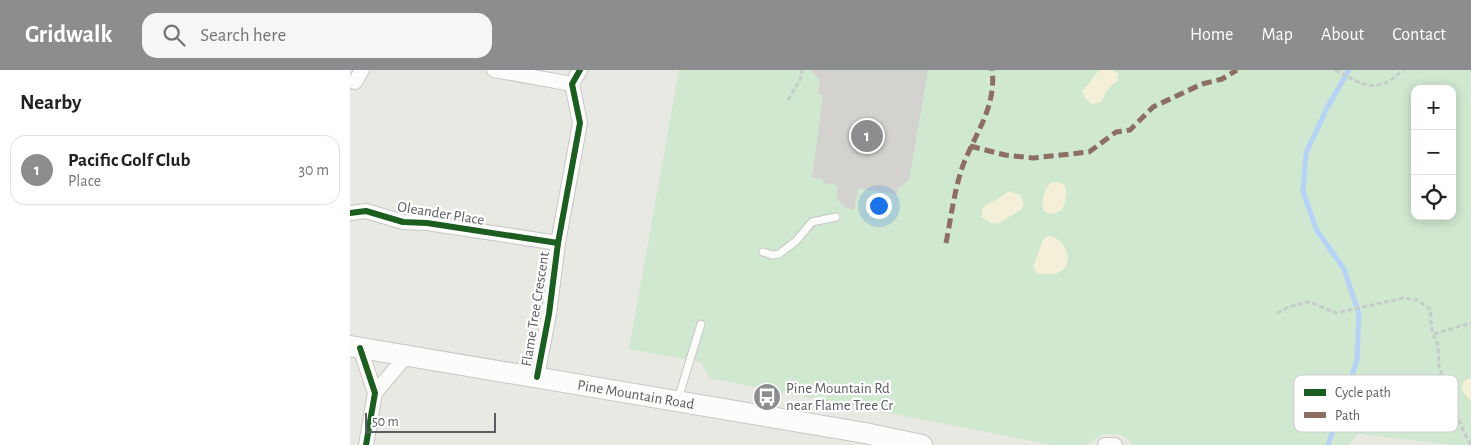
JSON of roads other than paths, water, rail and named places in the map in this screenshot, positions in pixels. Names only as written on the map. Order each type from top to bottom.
[{"type":"main road","name":"Pine Mountain Road","points":[[355,347],[865,433],[922,445]]},
{"type":"street","points":[[494,70],[572,84],[580,70]]},
{"type":"street","name":"Flame Tree Crescent","points":[[537,377],[549,314],[558,243],[580,123],[572,84]]},
{"type":"street","name":"Oleander Place","points":[[350,213],[366,211],[403,222],[427,223],[558,243]]},
{"type":"street","points":[[355,347],[375,393]]},
{"type":"street","points":[[366,445],[375,393],[407,355]]},
{"type":"street","points":[[1105,445],[1115,445]]},
{"type":"lane","points":[[763,252],[772,255],[779,254],[796,241],[812,222],[836,217]]},
{"type":"lane","points":[[678,401],[701,324]]},
{"type":"waterway","points":[[1349,70],[1328,106],[1306,153],[1303,191],[1316,229],[1344,269],[1359,314],[1357,360],[1352,375]]},
{"type":"waterway","points":[[1328,445],[1332,432]]},
{"type":"place","name":"Pacific Golf Club","points":[[867,136]]},
{"type":"place","name":"Pine Mountain Rd near Flame Tree Cr","points":[[767,397]]}]
